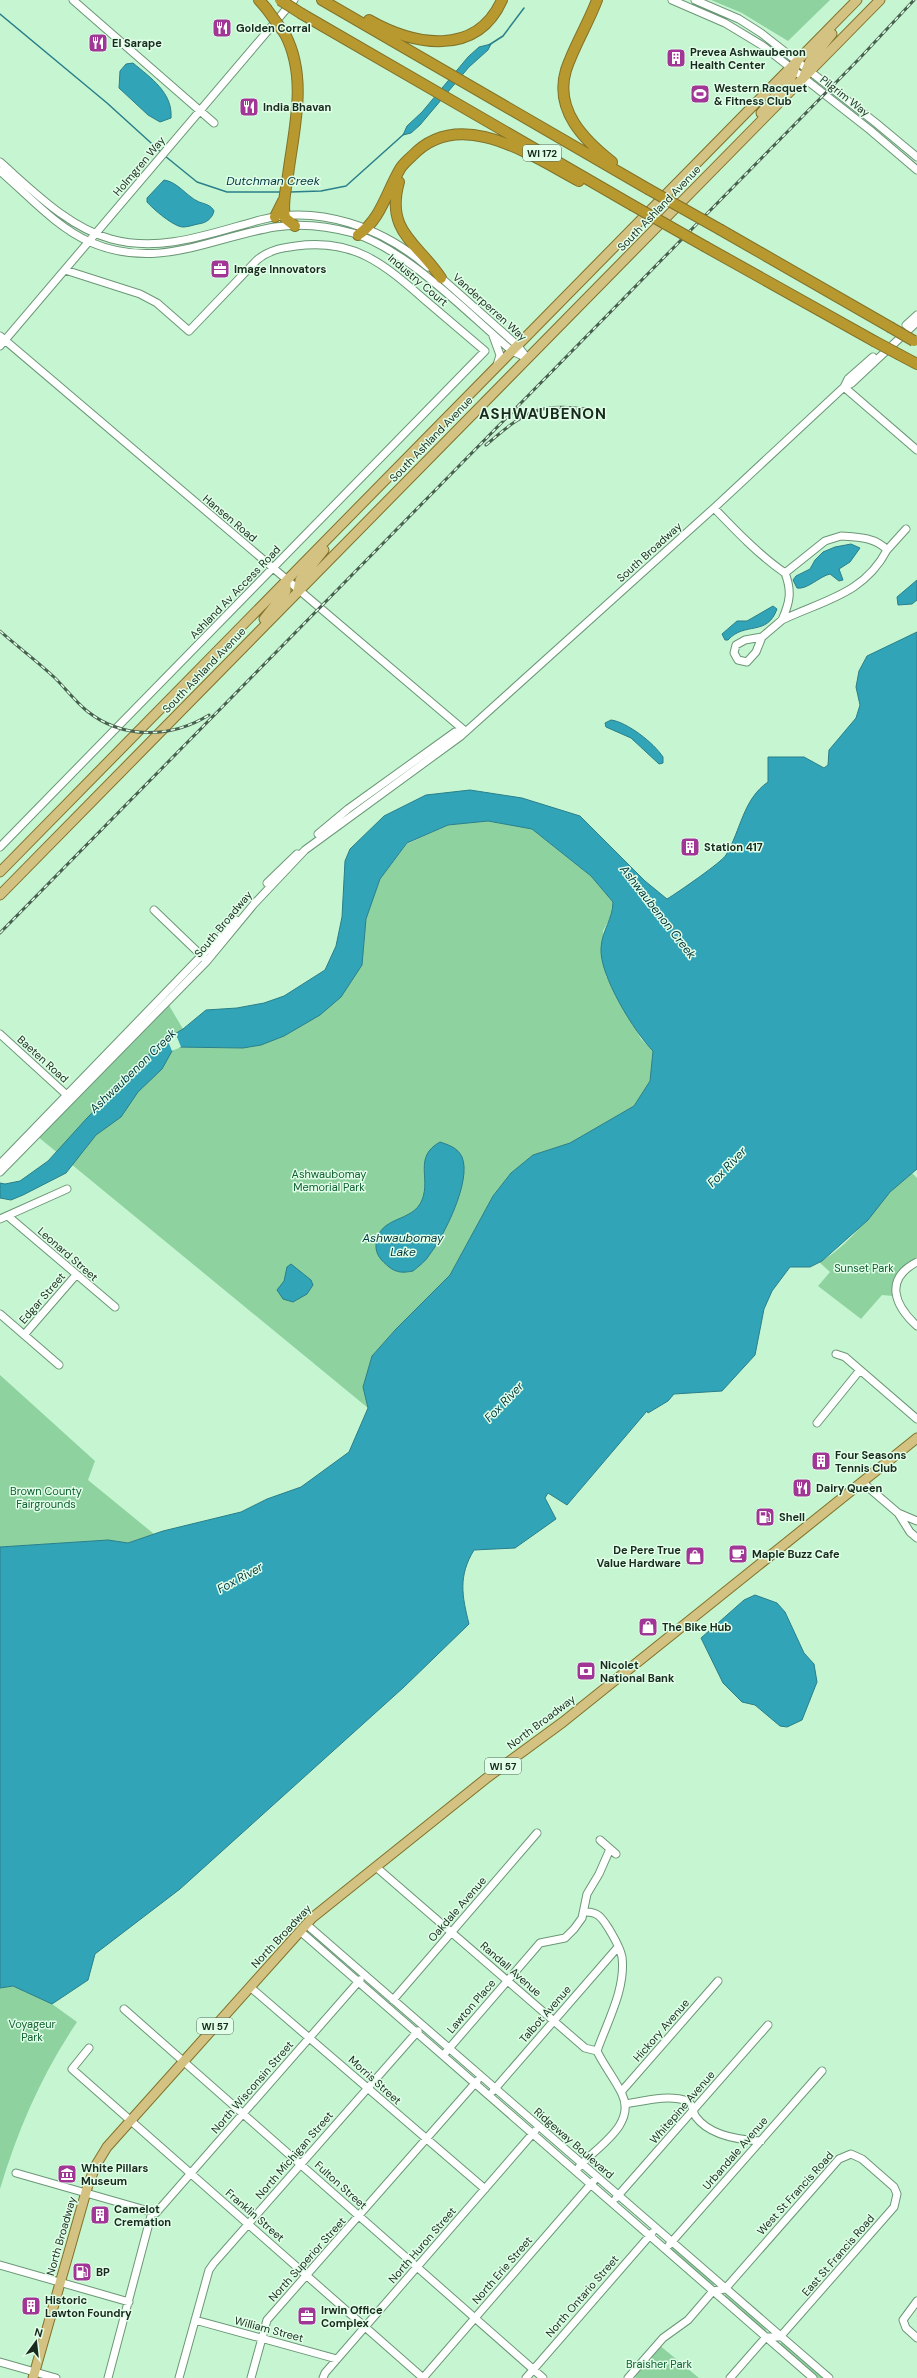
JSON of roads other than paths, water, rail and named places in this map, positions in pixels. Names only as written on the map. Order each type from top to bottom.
[{"type":"highway","name":"WI 172","points":[[280,0],[632,205],[917,364]]},
{"type":"highway","name":"WI 172","points":[[322,0],[468,86],[916,342]]},
{"type":"highway","points":[[332,0],[393,32],[426,41],[440,42],[456,40],[478,30],[487,22],[502,0]]},
{"type":"highway","points":[[597,0],[566,70],[564,97],[568,112],[579,132],[628,177]]},
{"type":"highway","points":[[592,12],[600,0]]},
{"type":"highway","points":[[262,4],[285,34],[294,54],[298,80],[288,179],[280,216],[295,226]]},
{"type":"highway","points":[[358,235],[367,229],[377,217],[401,168],[422,148],[436,139],[448,136],[475,135],[500,141],[522,150],[626,207],[632,205]]},
{"type":"highway","points":[[407,162],[395,194],[398,223],[408,241],[433,266],[441,278]]},
{"type":"main road","points":[[808,69],[880,0]]},
{"type":"main road","points":[[744,138],[797,61],[854,3]]},
{"type":"main road","points":[[804,78],[808,69],[846,17],[854,3]]},
{"type":"main road","name":"South Ashland Avenue","points":[[0,872],[514,348],[792,70]]},
{"type":"main road","name":"South Ashland Avenue","points":[[0,895],[804,78]]},
{"type":"main road","points":[[298,591],[300,580],[352,514]]},
{"type":"main road","points":[[246,645],[251,634],[286,591],[286,581]]},
{"type":"main road","name":"WI 57","points":[[862,1482],[917,1438]]},
{"type":"main road","name":"North Broadway","points":[[34,2375],[86,2193],[96,2165],[107,2147],[303,1928],[376,1867],[862,1482]]},
{"type":"street","points":[[73,0],[214,123]]},
{"type":"street","name":"Holmgren Way","points":[[2,341],[97,234],[294,0]]},
{"type":"street","name":"Pilgrim Way","points":[[672,0],[725,23],[746,34],[804,78],[917,170]]},
{"type":"street","name":"Pilgrim Way","points":[[695,0],[739,19],[808,69],[917,157]]},
{"type":"street","name":"Vanderperren Way","points":[[0,162],[56,210],[97,234],[124,241],[176,242],[280,216],[325,218],[367,229],[407,250],[441,278],[514,348]]},
{"type":"street","name":"Vanderperren Way","points":[[0,171],[61,224],[90,242],[141,254],[178,252],[269,228],[320,226],[358,235],[387,249],[418,269],[493,336],[528,358]]},
{"type":"street","name":"Industry Court","points":[[65,270],[145,296],[157,303],[189,331],[268,252],[306,245],[344,247],[367,255],[390,270],[485,351]]},
{"type":"street","name":"South Broadway","points":[[0,1172],[207,961],[254,904],[308,848],[465,731],[714,508],[844,387],[848,379],[917,315]]},
{"type":"street","name":"South Broadway","points":[[844,387],[852,384],[917,322]]},
{"type":"street","points":[[493,336],[500,355],[498,365]]},
{"type":"street","name":"Hansen Road","points":[[2,341],[465,731]]},
{"type":"street","name":"Ashland Av Access Road","points":[[0,847],[485,351]]},
{"type":"street","points":[[844,387],[917,450]]},
{"type":"street","points":[[714,508],[738,534],[772,564],[786,573],[790,587],[789,604],[782,620]]},
{"type":"street","points":[[762,637],[782,620],[860,584],[871,574],[887,550],[906,529]]},
{"type":"street","points":[[786,573],[825,541],[841,536],[860,537],[872,540],[887,550]]},
{"type":"street","name":"South Broadway","points":[[0,1164],[66,1094],[232,925],[278,870],[332,821],[455,732],[465,731]]},
{"type":"street","points":[[154,910],[207,961]]},
{"type":"street","name":"Baeten Road","points":[[0,1034],[72,1100]]},
{"type":"street","points":[[0,1219],[8,1217],[67,1189]]},
{"type":"street","name":"Leonard Street","points":[[8,1217],[114,1307]]},
{"type":"street","points":[[917,1262],[900,1274],[895,1291],[900,1307],[917,1326]]},
{"type":"street","name":"Edgar Street","points":[[24,1335],[76,1276]]},
{"type":"street","points":[[0,1314],[59,1365]]},
{"type":"street","points":[[836,1354],[845,1357],[917,1419]]},
{"type":"street","points":[[816,1423],[860,1370]]},
{"type":"street","points":[[862,1482],[898,1513],[910,1532],[917,1538]]},
{"type":"street","points":[[898,1513],[917,1521]]},
{"type":"street","name":"Oakdale Avenue","points":[[393,2000],[538,1833]]},
{"type":"street","points":[[600,1840],[616,1854]]},
{"type":"street","name":"Lawton Place","points":[[442,2056],[540,1943],[569,1935],[580,1922],[584,1912],[587,1894],[599,1874],[610,1849]]},
{"type":"street","name":"Randall Avenue","points":[[376,1867],[585,2048],[597,2051]]},
{"type":"street","points":[[575,2171],[617,2129],[624,2118],[626,2104],[621,2092],[597,2051],[617,1994],[622,1964],[618,1947],[600,1916],[594,1912],[584,1912]]},
{"type":"street","name":"Ridgeway Boulevard","points":[[303,1928],[364,1975],[829,2378]]},
{"type":"street","name":"Ridgeway Boulevard","points":[[303,1928],[358,1983],[813,2378]]},
{"type":"street","name":"Talbot Avenue","points":[[488,2096],[618,1947]]},
{"type":"street","name":"North Wisconsin Street","points":[[108,2378],[129,2302],[143,2242],[154,2212],[191,2174],[364,1975]]},
{"type":"street","name":"Hickory Avenue","points":[[621,2092],[718,1981]]},
{"type":"street","name":"Morris Street","points":[[250,1987],[485,2189]]},
{"type":"street","name":"Fulton Street","points":[[124,2009],[543,2378]]},
{"type":"street","name":"Whitepine Avenue","points":[[612,2203],[768,2025]]},
{"type":"street","name":"North Michigan Street","points":[[179,2378],[211,2266],[423,2026]]},
{"type":"street","name":"Franklin Street","points":[[89,2048],[72,2068],[423,2378]]},
{"type":"street","name":"Urbandale Avenue","points":[[665,2250],[822,2071]]},
{"type":"street","name":"North Superior Street","points":[[251,2378],[267,2320],[481,2076]]},
{"type":"street","points":[[626,2104],[678,2099],[690,2103],[695,2116],[704,2124],[724,2135],[760,2141]]},
{"type":"street","name":"North Huron Street","points":[[323,2378],[325,2373],[337,2359],[539,2127]]},
{"type":"street","name":"West St Francis Road","points":[[725,2289],[839,2158],[851,2154],[860,2157],[890,2183]]},
{"type":"street","points":[[16,2173],[154,2212]]},
{"type":"street","name":"North Erie Street","points":[[423,2378],[597,2177]]},
{"type":"street","name":"East St Francis Road","points":[[780,2337],[894,2207],[897,2194],[890,2183]]},
{"type":"street","name":"North Ontario Street","points":[[526,2378],[656,2228]]},
{"type":"street","points":[[0,2265],[129,2302]]},
{"type":"street","points":[[628,2378],[664,2338],[688,2320],[713,2291],[725,2289]]},
{"type":"street","points":[[917,2301],[903,2320],[906,2328],[917,2338]]},
{"type":"street","name":"William Street","points":[[195,2320],[337,2359]]},
{"type":"street","points":[[730,2378],[766,2337],[780,2337]]},
{"type":"street","points":[[0,2362],[34,2375],[56,2378]]},
{"type":"water","points":[[491,44],[488,50],[469,67],[420,125],[411,133],[403,135],[407,126],[422,112],[468,57],[479,47]]},
{"type":"water","points":[[133,63],[153,80],[165,94],[171,109],[171,118],[160,122],[148,115],[119,88],[120,71],[126,64]]},
{"type":"water","points":[[164,180],[174,183],[194,199],[211,207],[214,211],[210,218],[204,223],[183,227],[174,224],[159,213],[147,202],[147,198]]},
{"type":"water","points":[[851,544],[860,548],[850,562],[839,569],[843,580],[839,581],[830,574],[805,587],[797,588],[793,580],[796,576],[810,569],[815,560],[823,552],[835,547]]},
{"type":"water","points":[[917,580],[917,600],[912,604],[898,605],[897,597]]},
{"type":"water","points":[[773,606],[777,609],[773,618],[768,623],[741,631],[728,640],[725,640],[722,634],[737,621],[747,621]]},
{"type":"water","points":[[917,632],[917,1169],[890,1192],[868,1220],[822,1261],[810,1267],[790,1267],[772,1291],[764,1309],[755,1355],[722,1391],[674,1394],[668,1401],[648,1413],[647,1411],[567,1505],[548,1493],[545,1498],[556,1519],[515,1548],[474,1550],[465,1569],[463,1586],[463,1595],[469,1624],[404,1687],[180,1889],[95,1954],[88,1980],[52,2004],[13,1986],[0,1988],[0,1547],[108,1540],[128,1543],[163,1531],[241,1512],[267,1499],[301,1487],[349,1452],[368,1408],[363,1387],[372,1356],[396,1329],[450,1275],[493,1196],[511,1173],[533,1155],[570,1143],[634,1106],[650,1081],[653,1051],[628,1018],[612,988],[602,959],[601,948],[603,936],[613,908],[613,902],[591,876],[532,829],[488,821],[448,825],[407,843],[380,879],[366,919],[362,965],[341,997],[320,1015],[284,1036],[261,1045],[243,1048],[177,1047],[172,1051],[162,1069],[138,1092],[121,1117],[96,1135],[66,1173],[11,1200],[0,1198],[0,1183],[5,1184],[20,1181],[48,1161],[87,1118],[160,1043],[183,1029],[206,1010],[237,1008],[264,1003],[284,996],[325,970],[336,946],[342,917],[345,861],[350,849],[384,816],[426,795],[470,790],[522,798],[580,816],[645,881],[667,899],[723,859],[726,855],[753,797],[768,782],[768,757],[804,757],[824,768],[828,765],[829,750],[856,718],[860,705],[856,687],[859,671],[867,656]]},
{"type":"water","points":[[611,720],[625,725],[640,734],[659,751],[663,757],[663,763],[659,764],[631,738],[606,727],[605,723]]},
{"type":"water","name":"Ashwaubomay Lake","points":[[440,1142],[456,1149],[462,1157],[464,1167],[460,1193],[449,1221],[436,1246],[426,1259],[413,1271],[397,1271],[389,1267],[378,1255],[376,1244],[378,1235],[383,1228],[390,1223],[418,1207],[424,1192],[424,1168],[427,1154]]},
{"type":"water","points":[[291,1264],[311,1280],[313,1285],[307,1294],[293,1302],[283,1299],[277,1290],[284,1281],[287,1267]]},
{"type":"water","points":[[755,1595],[777,1603],[785,1612],[804,1653],[814,1664],[817,1682],[802,1720],[787,1727],[780,1726],[755,1705],[742,1702],[723,1683],[701,1638],[744,1600]]},
{"type":"waterway","name":"Dutchman Creek","points":[[489,45],[503,36],[524,8]]},
{"type":"waterway","name":"Dutchman Creek","points":[[0,14],[107,103],[161,152]]},
{"type":"waterway","name":"Dutchman Creek","points":[[290,192],[321,191],[346,186],[404,134]]},
{"type":"waterway","name":"Dutchman Creek","points":[[165,156],[197,182],[227,192],[282,192]]},
{"type":"railway","points":[[0,933],[859,59],[914,0]]},
{"type":"railway","points":[[486,445],[511,424],[522,417],[545,408],[558,407],[590,410]]},
{"type":"railway","points":[[0,631],[42,666],[87,711],[116,727],[132,731],[164,731],[195,723],[209,715]]},
{"type":"place","name":"Golden Corral","points":[[222,28]]},
{"type":"place","name":"El Sarape","points":[[98,43]]},
{"type":"place","name":"Prevea Ashwaubenon Health Center","points":[[676,58]]},
{"type":"place","name":"Western Racquet & Fitness Club","points":[[700,94]]},
{"type":"place","name":"India Bhavan","points":[[249,107]]},
{"type":"place","name":"Image Innovators","points":[[220,269]]},
{"type":"place","name":"Station 417","points":[[690,847]]},
{"type":"place","name":"Four Seasons Tennis Club","points":[[821,1461]]},
{"type":"place","name":"Dairy Queen","points":[[802,1488]]},
{"type":"place","name":"Shell","points":[[765,1517]]},
{"type":"place","name":"Maple Buzz Cafe","points":[[738,1554]]},
{"type":"place","name":"De Pere True Value Hardware","points":[[695,1556]]},
{"type":"place","name":"The Bike Hub","points":[[648,1627]]},
{"type":"place","name":"Nicolet National Bank","points":[[586,1671]]},
{"type":"place","name":"White Pillars Museum","points":[[67,2174]]},
{"type":"place","name":"Camelot Cremation","points":[[100,2215]]},
{"type":"place","name":"BP","points":[[82,2272]]},
{"type":"place","name":"Historic Lawton Foundry","points":[[31,2306]]},
{"type":"place","name":"Irwin Office Complex","points":[[307,2316]]},
{"type":"district","name":"ASHWAUBENON","points":[[543,414]]},
{"type":"water label","name":"Ashwaubenon Creek","points":[[658,912]]},
{"type":"water label","name":"Ashwaubenon Creek","points":[[133,1071]]},
{"type":"water label","name":"Fox River","points":[[727,1167]]},
{"type":"water label","name":"Fox River","points":[[504,1402]]},
{"type":"water label","name":"Fox River","points":[[240,1578]]},
{"type":"park label","name":"Ashwaubomay Memorial Park","points":[[329,1180]]},
{"type":"park label","name":"Sunset Park","points":[[864,1268]]},
{"type":"park label","name":"Brown County Fairgrounds","points":[[46,1497]]},
{"type":"park label","name":"Voyageur Park","points":[[32,2030]]},
{"type":"park label","name":"Braisher Park","points":[[659,2364]]}]
